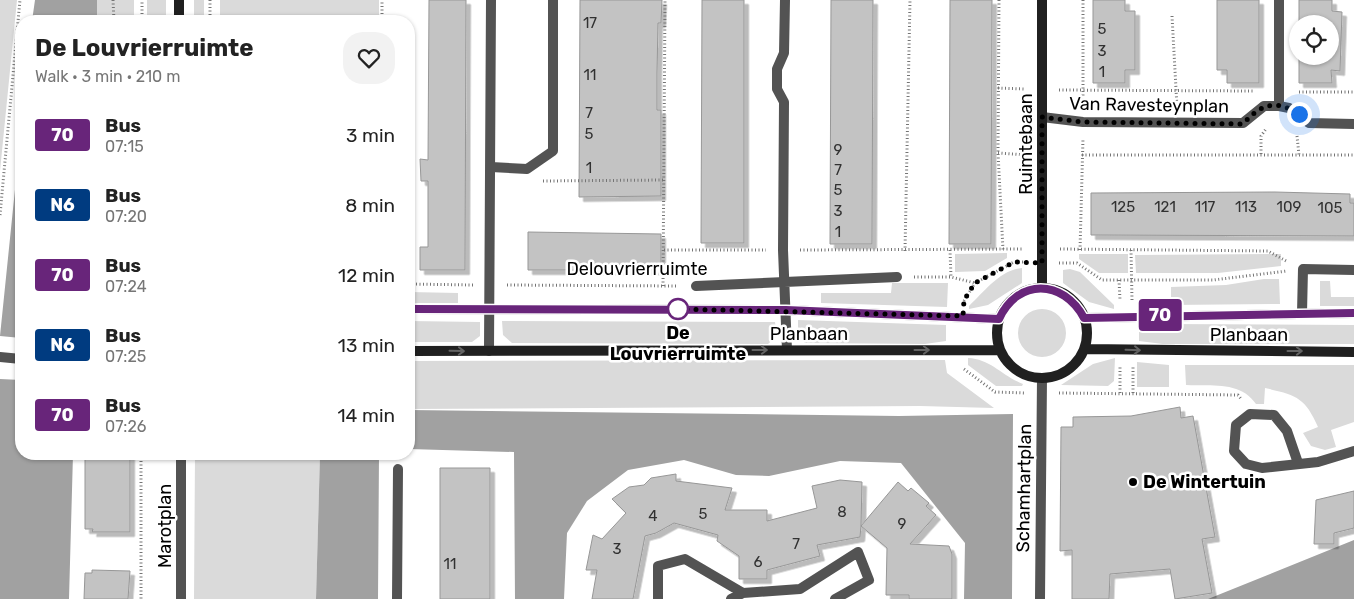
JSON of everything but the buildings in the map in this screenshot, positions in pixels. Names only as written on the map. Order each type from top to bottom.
[{"type":"street","points":[[178,15],[179,0]]},
{"type":"street","points":[[489,351],[491,0]]},
{"type":"street","points":[[491,167],[526,169],[552,151],[553,0]]},
{"type":"street","points":[[785,0],[784,53],[777,69],[777,89],[784,102],[783,250],[786,282],[787,350]]},
{"type":"street","name":"Ruimtebaan","points":[[1042,0],[1042,288]]},
{"type":"street","points":[[1279,0],[1279,106],[1289,108],[1309,123],[1354,124]]},
{"type":"street","name":"Van Ravesteynplan","points":[[1042,117],[1083,122],[1243,124],[1252,113],[1264,106],[1279,106]]},
{"type":"street","points":[[1303,269],[1354,270]]},
{"type":"street","name":"Planbaan","points":[[1302,313],[1303,269]]},
{"type":"street","name":"Delouvrierruimte","points":[[696,286],[897,277]]},
{"type":"street","points":[[1042,288],[1063,294],[1072,300],[1084,318],[1086,333],[1084,349],[1079,358],[1063,373],[1042,378],[1028,376],[1016,370],[1007,362],[1000,350],[997,340],[999,319],[1004,308],[1020,293],[1042,288]]},
{"type":"street","name":"Planbaan","points":[[415,309],[786,310],[999,319]]},
{"type":"street","name":"Planbaan","points":[[1084,318],[1354,313]]},
{"type":"street","name":"Planbaan","points":[[1084,349],[1354,352]]},
{"type":"street","name":"Planbaan","points":[[415,351],[1000,350]]},
{"type":"street","points":[[0,357],[15,358]]},
{"type":"street","name":"Schamhartplan","points":[[1040,599],[1042,378]]},
{"type":"street","points":[[1298,463],[1286,431],[1274,415],[1250,414],[1236,425],[1234,451],[1246,464],[1262,468],[1318,462],[1354,451]]},
{"type":"street","name":"Marotplan","points":[[181,460],[181,599]]},
{"type":"street","points":[[398,469],[398,599]]},
{"type":"street","points":[[732,599],[743,593],[800,589],[858,552],[869,580],[835,599]]},
{"type":"street","points":[[658,599],[658,566],[685,559],[743,593]]},
{"type":"street","points":[[800,589],[806,599]]},
{"type":"path","points":[[19,15],[20,0]]},
{"type":"path","points":[[113,0],[114,15]]},
{"type":"path","points":[[142,0],[142,15]]},
{"type":"path","points":[[210,0],[210,15]]},
{"type":"path","points":[[382,0],[382,15]]},
{"type":"path","points":[[663,286],[665,0]]},
{"type":"path","points":[[905,251],[910,0]]},
{"type":"path","points":[[999,0],[998,153],[1002,250]]},
{"type":"path","points":[[1172,16],[1178,122]]},
{"type":"path","points":[[0,214],[15,54]]},
{"type":"path","points":[[998,88],[1354,92]]},
{"type":"path","points":[[1261,154],[1261,136],[1269,126]]},
{"type":"path","points":[[998,153],[1042,156]]},
{"type":"path","points":[[1082,155],[1354,155]]},
{"type":"path","points":[[542,181],[665,180]]},
{"type":"path","points":[[664,250],[905,251],[1042,249],[1268,251],[1303,269]]},
{"type":"path","points":[[950,250],[951,277]]},
{"type":"path","points":[[963,316],[964,300],[975,283],[1014,262],[1076,263],[1102,280],[1213,280],[1303,269]]},
{"type":"path","points":[[897,277],[951,277],[975,283]]},
{"type":"path","name":"Delouvrierruimte","points":[[415,284],[696,286]]},
{"type":"path","points":[[962,350],[962,367],[994,392],[1238,394],[1250,414]]},
{"type":"path","points":[[140,460],[141,599]]},
{"type":"shaded area","points":[[0,0],[17,0],[15,15],[0,171]]},
{"type":"shaded area","points":[[35,0],[97,0],[97,15],[33,15]]},
{"type":"shaded area","points":[[97,0],[134,0],[134,15],[97,15]]},
{"type":"shaded area","points":[[147,0],[166,0],[166,15],[147,15]]},
{"type":"shaded area","points":[[194,0],[204,0],[204,15],[194,15]]},
{"type":"shaded area","points":[[220,0],[379,0],[379,15],[220,15]]},
{"type":"shaded area","points":[[15,190],[15,337],[0,336]]},
{"type":"shaded area","points":[[1007,253],[1007,258],[985,271],[955,272],[955,254]]},
{"type":"shaded area","points":[[1079,254],[1128,254],[1128,273],[1099,273],[1079,259]]},
{"type":"shaded area","points":[[1281,254],[1281,266],[1218,273],[1136,273],[1135,255]]},
{"type":"shaded area","points":[[1022,268],[1022,283],[988,305],[969,309],[969,306],[1000,277]]},
{"type":"shaded area","points":[[1070,269],[1080,272],[1114,305],[1114,309],[1089,302],[1063,283],[1063,270]]},
{"type":"shaded area","points":[[1264,279],[1279,279],[1280,304],[1171,305],[1171,287],[1226,285]]},
{"type":"shaded area","points":[[1320,281],[1330,281],[1331,297],[1354,297],[1354,306],[1320,306]]},
{"type":"shaded area","points":[[892,283],[948,283],[947,307],[821,303],[821,293],[891,293]]},
{"type":"shaded area","points":[[415,292],[458,293],[458,303],[415,303]]},
{"type":"shaded area","points":[[1042,309],[1051,311],[1059,316],[1064,324],[1066,333],[1064,342],[1059,350],[1051,355],[1042,357],[1033,355],[1025,350],[1020,342],[1018,333],[1020,324],[1025,316],[1033,311]]},
{"type":"shaded area","points":[[798,320],[946,325],[946,341],[925,344],[805,343],[798,336]]},
{"type":"shaded area","points":[[415,321],[480,322],[480,336],[472,342],[415,342]]},
{"type":"shaded area","points":[[502,321],[775,322],[777,336],[768,344],[512,343],[503,335]]},
{"type":"shaded area","points":[[1162,324],[1354,325],[1354,344],[1163,344],[1139,341],[1139,327]]},
{"type":"shaded area","points":[[968,358],[983,361],[1023,384],[1022,386],[996,386],[968,365]]},
{"type":"shaded area","points":[[1115,358],[1114,381],[1108,386],[1061,385],[1093,364]]},
{"type":"shaded area","points":[[945,360],[947,373],[994,408],[920,406],[415,409],[415,361]]},
{"type":"shaded area","points":[[1137,362],[1169,365],[1169,387],[1137,387]]},
{"type":"shaded area","points":[[1185,365],[1354,365],[1354,422],[1331,430],[1336,447],[1325,450],[1311,446],[1303,433],[1318,427],[1309,409],[1298,399],[1285,393],[1265,388],[1264,404],[1256,404],[1242,391],[1234,388],[1215,385],[1186,385]]},
{"type":"shaded area","points":[[0,379],[15,380],[15,460],[73,460],[69,599],[0,599]]},
{"type":"shaded area","points":[[415,410],[899,416],[1013,414],[1012,599],[964,599],[965,543],[901,463],[840,461],[769,476],[736,475],[684,460],[628,470],[587,501],[567,533],[564,599],[515,599],[514,452],[415,449]]},
{"type":"shaded area","points":[[195,460],[320,460],[316,599],[194,599]]},
{"type":"shaded area","points":[[320,460],[379,460],[378,599],[316,599]]},
{"type":"shaded area","points":[[1354,540],[1354,599],[1208,599]]},
{"type":"bus line","name":"70","points":[[415,309],[786,310],[999,319],[1004,308],[1020,293],[1042,288],[1063,294],[1072,300],[1084,318],[1354,313]]},
{"type":"place","name":"De Louvrierruimte","points":[[678,309]]},
{"type":"place","name":"De Wintertuin","points":[[1133,482]]},
{"type":"route","points":[[678,309],[786,310],[963,316],[964,300],[975,283],[1014,262],[1042,263],[1042,117],[1083,122],[1243,124],[1252,113],[1264,106],[1289,108],[1299,114]]}]
